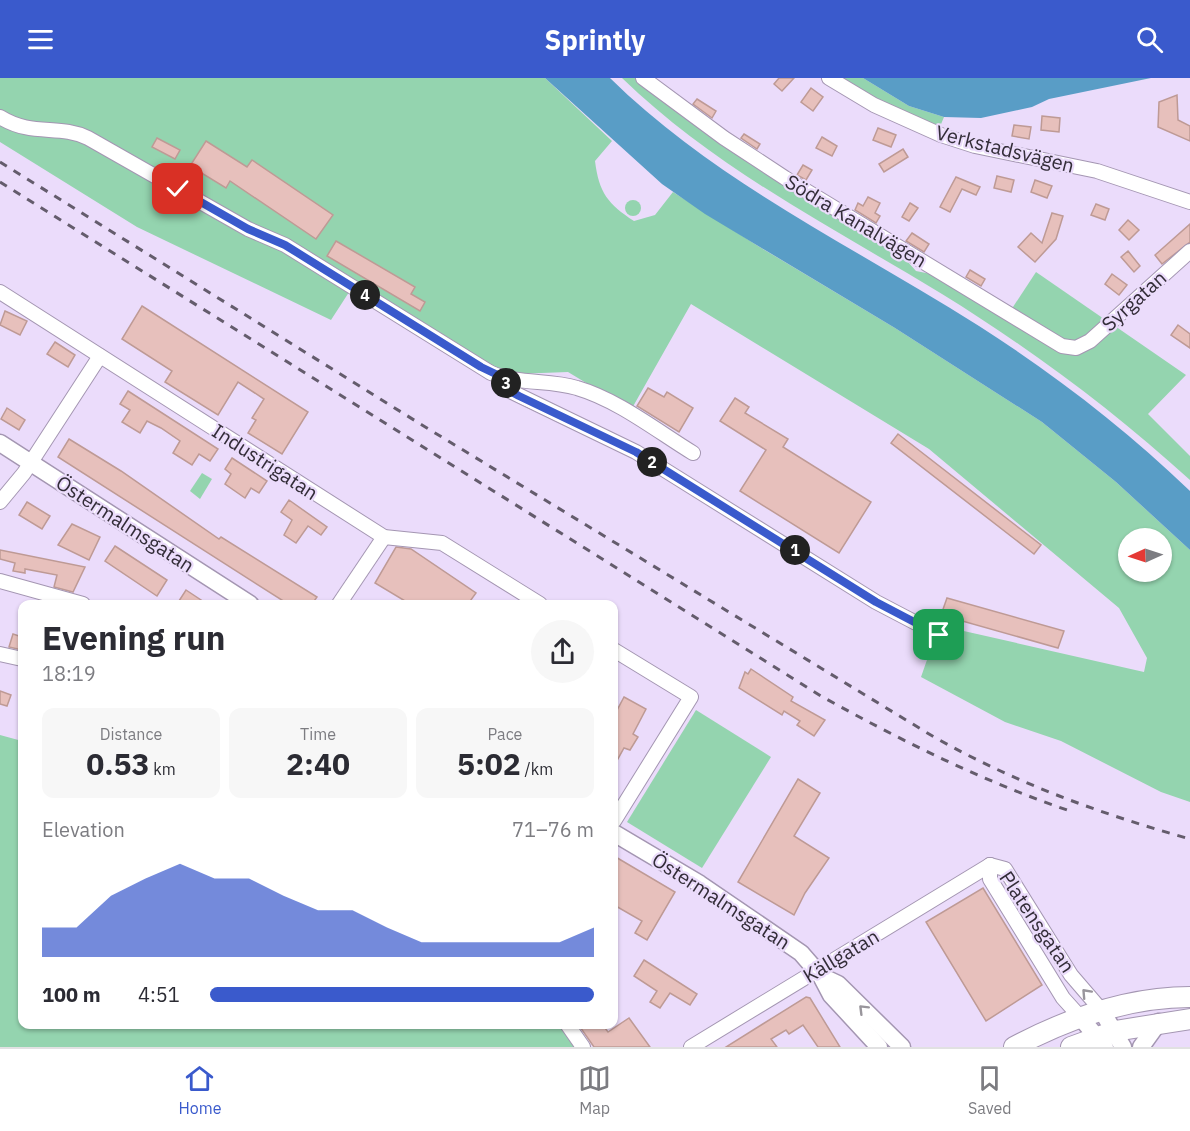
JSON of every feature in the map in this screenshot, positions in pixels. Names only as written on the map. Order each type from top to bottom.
[{"type":"main road","points":[[1014,1047],[1101,1011],[1144,1000],[1190,997]]},
{"type":"main road","points":[[1110,1042],[1125,1019],[1190,997]]},
{"type":"main road","points":[[1071,1047],[1110,1042],[1159,1022],[1190,1019]]},
{"type":"street","name":"Södra Kanalvägen","points":[[643,78],[724,138],[785,178],[1055,342],[1076,348]]},
{"type":"street","name":"Verkstadsvägen","points":[[829,78],[873,105],[941,135],[975,146],[1097,171],[1190,202]]},
{"type":"street","points":[[0,117],[25,129],[73,133],[88,138],[248,229],[285,245],[481,367],[504,378],[555,383],[590,393],[693,453]]},
{"type":"street","name":"Syrgatan","points":[[1076,348],[1090,341],[1190,251]]},
{"type":"street","name":"Industrigatan","points":[[0,292],[384,537],[442,543],[534,600]]},
{"type":"street","points":[[0,502],[30,463],[100,356]]},
{"type":"street","points":[[504,378],[510,391],[636,452],[876,602],[939,635]]},
{"type":"street","name":"Östermalmsgatan","points":[[0,443],[244,600]]},
{"type":"street","points":[[342,600],[384,537]]},
{"type":"street","points":[[0,581],[69,600]]},
{"type":"street","points":[[618,652],[690,697],[618,814]]},
{"type":"street","points":[[0,654],[18,658]]},
{"type":"street","name":"Östermalmsgatan","points":[[618,835],[700,884],[787,942],[819,973],[838,984],[902,1047]]},
{"type":"street","name":"Källgatan","points":[[691,1047],[819,973],[990,865]]},
{"type":"street","name":"Platensgatan","points":[[990,865],[1005,869],[1071,975],[1101,1011],[1110,1042],[1063,998],[990,879],[990,865]]},
{"type":"street","name":"Östermalmsgatan","points":[[819,973],[831,995],[879,1047]]},
{"type":"street","points":[[1141,1047],[1159,1022]]},
{"type":"street","points":[[570,1029],[583,1047]]},
{"type":"green space","points":[[0,78],[545,78],[612,141],[595,161],[602,190],[611,203],[625,215],[634,221],[655,215],[673,192],[895,328],[1042,422],[1116,482],[1166,528],[1118,528],[1118,582],[1172,582],[1172,533],[1190,550],[1190,802],[1161,792],[1061,741],[1005,722],[921,677],[928,657],[946,627],[1144,672],[1147,658],[1119,608],[929,449],[691,304],[631,410],[568,372],[485,375],[353,286],[331,320],[137,227],[0,142]]},
{"type":"green space","points":[[622,78],[638,78],[830,208],[849,226],[907,261],[916,271],[941,276],[1066,350],[1112,324],[1186,375],[1148,414],[1190,456],[1190,480],[1101,405],[1007,336],[736,169],[658,111]]},
{"type":"green space","points":[[840,78],[863,78],[909,106],[944,117],[939,129],[906,116]]},
{"type":"green space","points":[[633,200],[641,208],[633,216],[625,208]]},
{"type":"green space","points":[[1036,272],[1107,321],[1087,339],[1066,344],[1011,310]]},
{"type":"green space","points":[[202,473],[212,479],[200,499],[190,491]]},
{"type":"green space","points":[[696,710],[771,757],[702,868],[627,822]]},
{"type":"green space","points":[[0,735],[18,740],[18,1029],[564,1029],[577,1047],[0,1047]]},
{"type":"water","points":[[545,78],[610,78],[651,116],[741,182],[979,326],[1035,363],[1115,424],[1190,491],[1190,550],[1172,533],[1172,528],[1166,528],[1116,482],[1042,422],[895,328],[705,214],[662,184]]},
{"type":"water","points":[[863,78],[1151,78],[1049,99],[1032,107],[981,118],[944,117],[909,106]]},
{"type":"building","points":[[779,78],[794,78],[782,91],[774,84]]},
{"type":"building","points":[[811,88],[823,97],[813,111],[801,102]]},
{"type":"building","points":[[1177,95],[1178,120],[1190,126],[1190,141],[1158,127],[1159,102]]},
{"type":"building","points":[[697,99],[716,111],[712,118],[693,104]]},
{"type":"building","points":[[1042,116],[1060,118],[1059,132],[1041,130]]},
{"type":"building","points":[[1014,125],[1031,127],[1029,139],[1012,136]]},
{"type":"building","points":[[878,128],[896,135],[891,147],[873,140]]},
{"type":"building","points":[[744,134],[760,144],[757,149],[741,138]]},
{"type":"building","points":[[822,137],[837,146],[832,156],[816,148]]},
{"type":"building","points":[[157,138],[180,150],[175,159],[152,147]]},
{"type":"building","points":[[206,141],[247,167],[252,160],[333,215],[316,239],[230,181],[226,188],[190,166]]},
{"type":"building","points":[[903,149],[908,157],[884,172],[879,164]]},
{"type":"building","points":[[803,165],[812,170],[806,180],[797,175]]},
{"type":"building","points":[[997,176],[1014,180],[1011,192],[994,188]]},
{"type":"building","points":[[956,177],[980,187],[976,195],[962,189],[950,212],[940,207]]},
{"type":"building","points":[[1035,180],[1052,186],[1047,198],[1031,192]]},
{"type":"building","points":[[868,197],[880,203],[875,213],[880,216],[876,223],[855,210],[858,203],[863,206]]},
{"type":"building","points":[[910,203],[918,208],[909,221],[902,217]]},
{"type":"building","points":[[1096,204],[1109,209],[1105,220],[1091,215]]},
{"type":"building","points":[[1052,213],[1063,216],[1056,239],[1035,262],[1018,247],[1031,233],[1042,243]]},
{"type":"building","points":[[1128,220],[1139,230],[1129,240],[1119,230]]},
{"type":"building","points":[[1190,224],[1190,242],[1162,264],[1155,255]]},
{"type":"building","points":[[912,233],[929,244],[924,252],[906,241]]},
{"type":"building","points":[[336,241],[415,287],[411,294],[425,302],[420,311],[327,256]]},
{"type":"building","points":[[1128,251],[1140,266],[1134,272],[1121,257]]},
{"type":"building","points":[[970,270],[985,279],[981,286],[966,277]]},
{"type":"building","points":[[1112,274],[1127,285],[1119,295],[1105,284]]},
{"type":"building","points":[[142,306],[308,412],[282,454],[248,433],[256,420],[252,418],[264,399],[238,382],[218,415],[165,382],[172,371],[122,339]]},
{"type":"building","points":[[5,311],[27,321],[20,335],[0,325]]},
{"type":"building","points":[[1178,325],[1190,334],[1190,348],[1171,335]]},
{"type":"building","points":[[55,342],[75,355],[68,367],[47,354]]},
{"type":"building","points":[[648,388],[664,397],[667,392],[693,408],[679,432],[637,406]]},
{"type":"building","points":[[128,391],[218,449],[210,461],[199,454],[192,465],[173,453],[180,441],[147,421],[140,433],[122,422],[130,410],[120,404]]},
{"type":"building","points":[[735,398],[749,407],[745,413],[788,439],[783,447],[871,502],[839,553],[740,491],[766,450],[720,421]]},
{"type":"building","points":[[7,408],[25,420],[19,430],[1,419]]},
{"type":"building","points":[[898,434],[1041,545],[1034,554],[891,443]]},
{"type":"building","points":[[69,439],[121,471],[219,539],[221,537],[317,597],[315,600],[282,600],[58,457]]},
{"type":"building","points":[[232,458],[267,481],[259,493],[251,488],[245,498],[225,484],[231,474],[225,469]]},
{"type":"building","points":[[289,500],[327,527],[321,535],[308,526],[296,543],[284,535],[292,520],[281,512]]},
{"type":"building","points":[[27,502],[50,516],[42,529],[19,515]]},
{"type":"building","points":[[72,524],[100,537],[89,560],[58,545]]},
{"type":"building","points":[[115,546],[167,580],[157,596],[105,561]]},
{"type":"building","points":[[396,547],[411,549],[476,593],[471,600],[403,600],[375,583]]},
{"type":"building","points":[[0,550],[85,567],[73,592],[54,587],[57,575],[25,569],[25,573],[13,571],[15,563],[0,559]]},
{"type":"building","points":[[186,590],[201,600],[180,600]]},
{"type":"building","points":[[947,598],[1064,631],[1058,648],[941,615]]},
{"type":"building","points":[[13,634],[18,636],[18,649],[9,647]]},
{"type":"building","points":[[751,669],[793,697],[791,701],[825,720],[814,736],[797,725],[800,721],[784,711],[782,715],[739,688],[745,672],[748,674]]},
{"type":"building","points":[[0,691],[11,695],[7,706],[0,704]]},
{"type":"building","points":[[624,697],[646,709],[633,734],[638,737],[630,750],[624,748],[618,759],[618,708]]},
{"type":"building","points":[[798,779],[820,793],[794,836],[829,858],[805,893],[794,915],[738,882]]},
{"type":"building","points":[[618,858],[675,892],[647,940],[635,933],[642,921],[618,907]]},
{"type":"building","points":[[983,888],[1042,985],[986,1021],[926,922]]},
{"type":"building","points":[[644,960],[697,994],[690,1005],[670,993],[660,1008],[650,1002],[657,991],[634,976]]},
{"type":"building","points":[[806,997],[810,998],[840,1047],[818,1047],[803,1025],[789,1034],[786,1030],[771,1039],[777,1047],[726,1047]]},
{"type":"building","points":[[629,1018],[650,1047],[594,1047],[581,1029],[606,1029],[608,1032],[618,1029],[618,1025]]},
{"type":"railway","points":[[0,162],[422,425],[934,737],[996,769],[1059,796],[1123,819],[1190,839]]},
{"type":"railway","points":[[0,182],[821,696],[943,759],[1005,787],[1070,811]]},
{"type":"route","points":[[178,189],[248,229],[285,245],[481,367],[504,378],[510,391],[636,452],[876,602],[939,635]]}]
